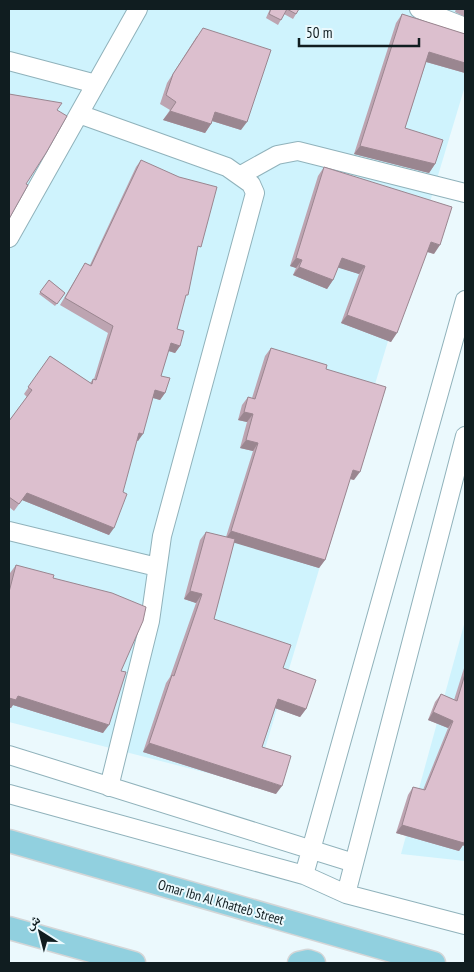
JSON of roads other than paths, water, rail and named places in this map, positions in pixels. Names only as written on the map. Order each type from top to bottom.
[{"type":"main road","name":"Omar Ibn Al Khatteb Street","points":[[9,841],[434,963]]},
{"type":"main road","points":[[9,928],[134,963]]},
{"type":"main road","points":[[299,963],[308,961],[314,963]]},
{"type":"street","points":[[9,238],[138,9]]},
{"type":"street","points":[[419,9],[465,27]]},
{"type":"street","points":[[9,61],[96,84]]},
{"type":"street","points":[[79,114],[227,167],[252,184],[254,193],[162,536],[150,621],[109,786]]},
{"type":"street","points":[[240,175],[277,155],[298,151],[465,193]]},
{"type":"street","points":[[304,875],[465,300]]},
{"type":"street","points":[[346,894],[465,436]]},
{"type":"street","points":[[9,531],[157,567]]},
{"type":"street","points":[[9,755],[354,863]]},
{"type":"street","points":[[9,794],[304,875],[346,894],[465,924]]}]
